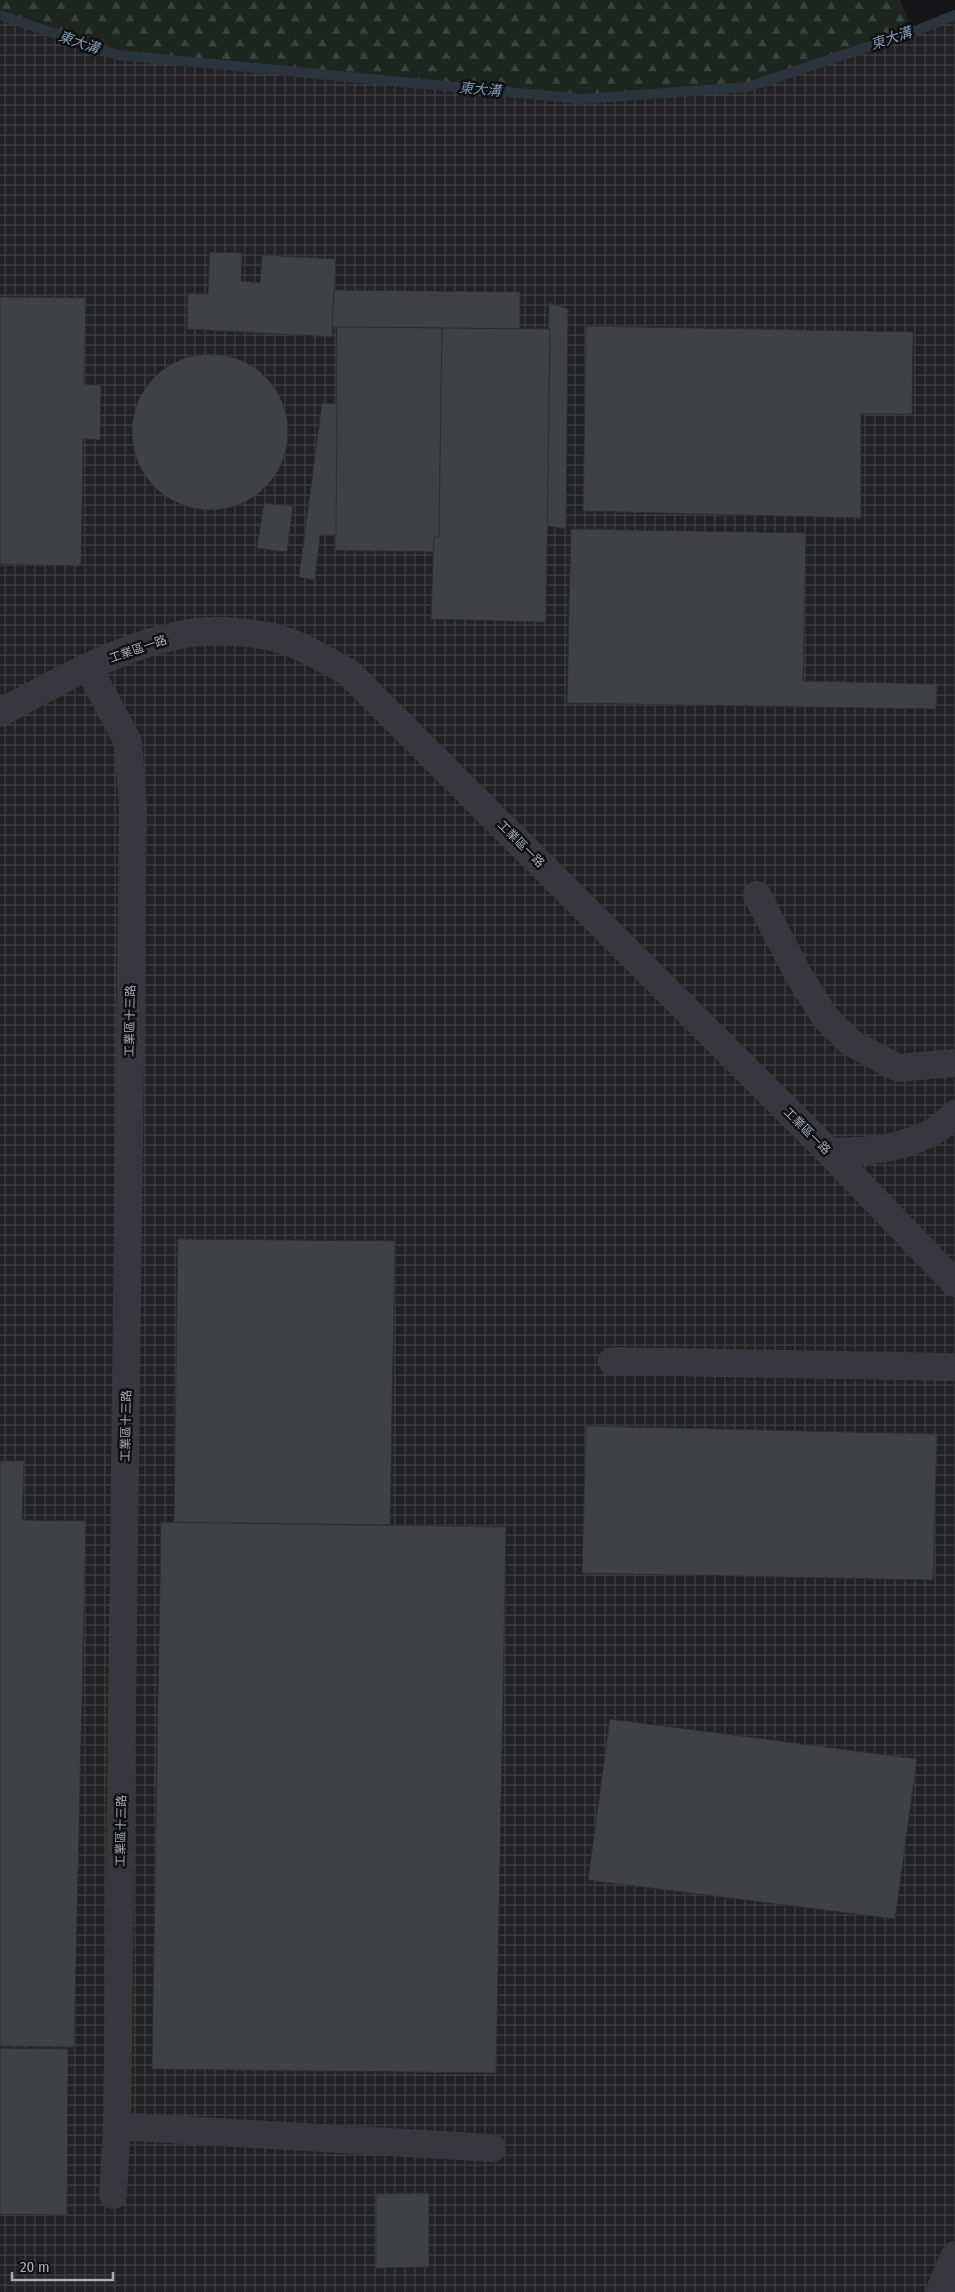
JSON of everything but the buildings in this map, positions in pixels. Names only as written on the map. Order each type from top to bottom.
[{"type":"street","name":"工業區一路","points":[[0,713],[88,667],[159,640],[209,631],[268,636],[310,650],[348,672],[828,1151],[955,1283]]},
{"type":"street","name":"工業區十三路","points":[[88,667],[128,742],[133,807],[117,2126],[113,2195]]},
{"type":"street","points":[[757,895],[798,974],[825,1016],[850,1042],[898,1068],[955,1063]]},
{"type":"street","points":[[828,1151],[858,1153],[913,1140],[935,1131],[955,1114]]},
{"type":"street","points":[[612,1361],[955,1367]]},
{"type":"street","points":[[117,2126],[492,2148]]},
{"type":"street","points":[[939,2292],[955,2255]]},
{"type":"shaded area","points":[[0,15],[118,55],[378,79],[913,32],[955,15],[955,2292],[0,2292]]},
{"type":"green space","points":[[0,0],[900,0],[913,32],[748,87],[582,99],[118,55],[0,15]]},
{"type":"waterway","name":"東大溝","points":[[0,15],[118,55],[582,99],[748,87],[913,32],[955,15]]}]
